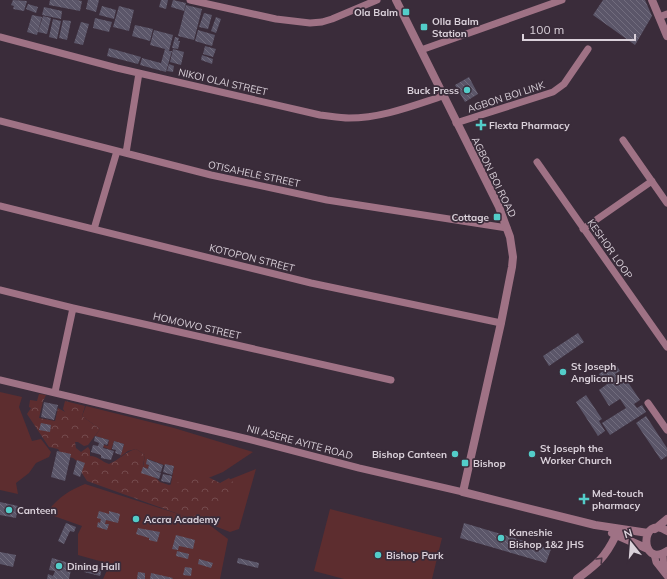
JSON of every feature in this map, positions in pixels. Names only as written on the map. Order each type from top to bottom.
[{"type":"street","points":[[190,0],[276,19],[310,23],[332,19],[378,0]]},
{"type":"street","name":"AGBON BOI ROAD","points":[[396,0],[498,206],[507,228],[512,246],[512,262],[501,323],[463,492]]},
{"type":"street","points":[[421,50],[539,4],[562,0]]},
{"type":"street","points":[[652,0],[663,16],[667,36]]},
{"type":"street","name":"NIKOI OLAI STREET","points":[[0,37],[139,73],[320,115],[347,118],[378,116],[443,96]]},
{"type":"street","name":"AGBON BOI LINK","points":[[456,123],[552,92],[564,84],[588,49]]},
{"type":"street","points":[[126,154],[139,73]]},
{"type":"street","name":"OTISAHELE STREET","points":[[0,121],[211,175],[328,200],[507,228]]},
{"type":"street","points":[[623,140],[667,203]]},
{"type":"street","points":[[94,229],[116,151]]},
{"type":"street","name":"KESHOR LOOP","points":[[537,162],[667,347]]},
{"type":"street","points":[[583,229],[652,181]]},
{"type":"street","name":"KOTOPON STREET","points":[[0,206],[311,283],[501,323]]},
{"type":"street","name":"HOMOWO STREET","points":[[0,290],[72,308],[391,380]]},
{"type":"street","points":[[55,392],[72,308]]},
{"type":"street","name":"NII ASERE AYITE ROAD","points":[[0,380],[248,439],[595,526],[658,552]]},
{"type":"street","points":[[648,403],[667,430]]},
{"type":"street","points":[[666,574],[658,552],[645,542],[651,531],[667,519]]},
{"type":"street","name":"NII ASERE AYITE ROAD","points":[[595,526],[651,531],[661,528],[667,531]]},
{"type":"street","points":[[576,579],[604,557],[616,535]]},
{"type":"green space","points":[[0,392],[22,397],[19,407],[32,441],[41,439],[51,452],[49,457],[36,463],[29,473],[16,483],[18,494],[0,490]]},
{"type":"green space","points":[[39,394],[46,395],[39,418],[55,421],[58,408],[65,412],[63,409],[65,401],[85,406],[82,416],[100,429],[88,445],[84,446],[78,442],[75,442],[76,448],[81,452],[88,447],[90,450],[90,456],[109,464],[136,449],[145,455],[143,465],[144,470],[160,482],[169,485],[204,475],[220,483],[229,478],[238,487],[236,494],[227,497],[220,495],[216,514],[187,517],[87,481],[80,470],[81,464],[73,458],[62,455],[58,449],[49,447],[27,414],[31,408],[29,407],[30,400],[37,401]]},
{"type":"green space","points":[[86,406],[174,428],[253,452],[223,472],[179,490],[170,489],[174,466],[164,465],[148,459],[146,464],[149,465],[148,469],[143,467],[145,455],[136,449],[128,451],[120,457],[124,444],[114,441],[111,450],[103,447],[104,445],[108,446],[109,440],[95,436],[100,429],[82,416]]},
{"type":"green space","points":[[256,469],[239,529],[230,532],[207,523],[228,539],[220,579],[103,579],[110,564],[78,555],[78,534],[82,526],[51,515],[47,512],[64,495],[85,484],[197,520],[163,506]]},
{"type":"green space","name":"Bishop Park","points":[[330,509],[442,538],[432,579],[344,579],[314,571]]},
{"type":"building","points":[[13,0],[27,1],[24,11],[13,9],[14,6],[11,5]]},
{"type":"building","points":[[50,0],[82,1],[80,11],[49,5]]},
{"type":"building","points":[[88,0],[99,0],[96,12],[86,9]]},
{"type":"building","points":[[161,0],[168,0],[166,9],[159,7]]},
{"type":"building","points":[[173,0],[186,3],[184,11],[171,7]]},
{"type":"building","points":[[603,0],[645,0],[652,16],[635,45],[593,15]]},
{"type":"building","points":[[28,4],[38,7],[36,13],[26,9]]},
{"type":"building","points":[[186,5],[202,9],[194,40],[178,36]]},
{"type":"building","points":[[102,6],[116,10],[114,19],[99,15]]},
{"type":"building","points":[[119,6],[134,10],[129,31],[113,27]]},
{"type":"building","points":[[44,7],[62,11],[61,19],[42,15]]},
{"type":"building","points":[[204,13],[212,15],[208,29],[199,27]]},
{"type":"building","points":[[32,15],[42,17],[37,35],[27,32]]},
{"type":"building","points":[[43,16],[51,18],[47,34],[38,32]]},
{"type":"building","points":[[216,17],[221,19],[216,33],[211,31]]},
{"type":"building","points":[[95,18],[112,22],[109,32],[93,28]]},
{"type":"building","points":[[53,19],[61,21],[57,39],[49,37]]},
{"type":"building","points":[[63,20],[71,21],[67,40],[59,38]]},
{"type":"building","points":[[81,22],[89,24],[83,45],[74,43]]},
{"type":"building","points":[[135,25],[153,29],[150,41],[132,36]]},
{"type":"building","points":[[154,30],[173,35],[169,51],[172,51],[168,65],[161,63],[165,49],[150,45]]},
{"type":"building","points":[[198,30],[215,35],[212,46],[195,41]]},
{"type":"building","points":[[175,37],[179,38],[178,41],[180,41],[178,49],[172,48]]},
{"type":"building","points":[[205,46],[216,49],[213,57],[203,54]]},
{"type":"building","points":[[109,48],[141,57],[138,64],[107,56]]},
{"type":"building","points":[[173,49],[184,52],[181,65],[170,62]]},
{"type":"building","points":[[202,55],[213,59],[212,64],[201,60]]},
{"type":"building","points":[[142,58],[168,65],[166,72],[140,65]]},
{"type":"building","points":[[169,64],[174,66],[173,72],[167,71]]},
{"type":"building","name":"Buck Press","points":[[469,77],[478,94],[465,102],[455,85]]},
{"type":"building","points":[[578,333],[584,342],[549,366],[543,356]]},
{"type":"building","points":[[615,363],[620,371],[615,374],[618,379],[623,375],[640,400],[634,404],[637,408],[642,405],[646,412],[610,435],[602,423],[626,408],[620,399],[609,406],[599,390],[610,382],[608,379],[604,382],[599,374]]},
{"type":"building","points":[[586,395],[602,419],[599,421],[605,431],[598,436],[576,402]]},
{"type":"building","points":[[44,402],[58,405],[54,420],[41,417]]},
{"type":"building","points":[[646,416],[667,448],[667,456],[661,460],[636,423]]},
{"type":"building","points":[[41,423],[51,425],[50,432],[39,430]]},
{"type":"building","points":[[95,436],[109,440],[107,445],[104,444],[103,448],[114,451],[111,460],[101,458],[101,455],[91,452],[93,445],[98,446],[99,443],[94,441]]},
{"type":"building","points":[[114,441],[124,444],[121,455],[115,453],[116,450],[112,449]]},
{"type":"building","points":[[57,451],[71,454],[65,481],[51,477]]},
{"type":"building","points":[[147,459],[163,465],[161,472],[153,470],[161,473],[159,479],[141,473],[143,467],[148,469],[149,465],[146,464]]},
{"type":"building","points":[[77,460],[85,463],[80,477],[73,474]]},
{"type":"building","points":[[165,464],[174,466],[172,475],[163,472]]},
{"type":"building","points":[[163,474],[172,476],[170,483],[161,481]]},
{"type":"building","name":"Canteen","points":[[0,502],[18,506],[16,518],[0,515]]},
{"type":"building","points":[[99,511],[109,514],[109,511],[120,514],[118,523],[106,520],[105,524],[109,524],[107,530],[97,527],[98,522],[100,523],[101,519],[97,518]]},
{"type":"building","points":[[66,523],[76,527],[74,532],[70,531],[64,544],[58,541]]},
{"type":"building","points":[[464,523],[551,549],[546,563],[460,538]]},
{"type":"building","points":[[138,528],[160,532],[157,542],[136,534]]},
{"type":"building","points":[[176,535],[195,540],[193,549],[179,546],[178,550],[172,549]]},
{"type":"building","points":[[177,551],[189,554],[188,559],[176,556]]},
{"type":"building","points":[[0,552],[16,555],[13,567],[0,564]]},
{"type":"building","name":"Dining Hall","points":[[52,558],[69,563],[67,569],[71,570],[69,579],[47,579],[48,574],[53,576],[55,571],[49,570]]},
{"type":"building","points":[[238,558],[259,563],[258,568],[237,563]]},
{"type":"building","points":[[199,559],[213,563],[211,568],[198,564]]},
{"type":"building","points":[[86,565],[102,569],[100,576],[84,572]]},
{"type":"building","points":[[185,567],[192,568],[191,576],[183,575]]},
{"type":"building","points":[[138,572],[145,573],[145,579],[137,579]]},
{"type":"building","points":[[151,573],[173,578],[150,579]]},
{"type":"place","name":"Ola Balm","points":[[406,12]]},
{"type":"place","name":"Olla Balm Station","points":[[424,27]]},
{"type":"place","name":"Buck Press","points":[[467,90]]},
{"type":"place","name":"Flexta Pharmacy","points":[[481,125]]},
{"type":"place","name":"Cottage","points":[[497,217]]},
{"type":"place","name":"St Joseph Anglican JHS","points":[[563,372]]},
{"type":"place","name":"Bishop Canteen","points":[[455,454]]},
{"type":"place","name":"St Joseph the Worker Church","points":[[532,454]]},
{"type":"place","name":"Bishop","points":[[465,463]]},
{"type":"place","name":"Med-touch pharmacy","points":[[584,499]]},
{"type":"place","name":"Canteen","points":[[9,510]]},
{"type":"place","name":"Accra Academy","points":[[136,519]]},
{"type":"place","name":"Kaneshie Bishop 1&2 JHS","points":[[501,538]]},
{"type":"place","name":"Bishop Park","points":[[378,555]]},
{"type":"place","name":"Dining Hall","points":[[59,566]]}]
